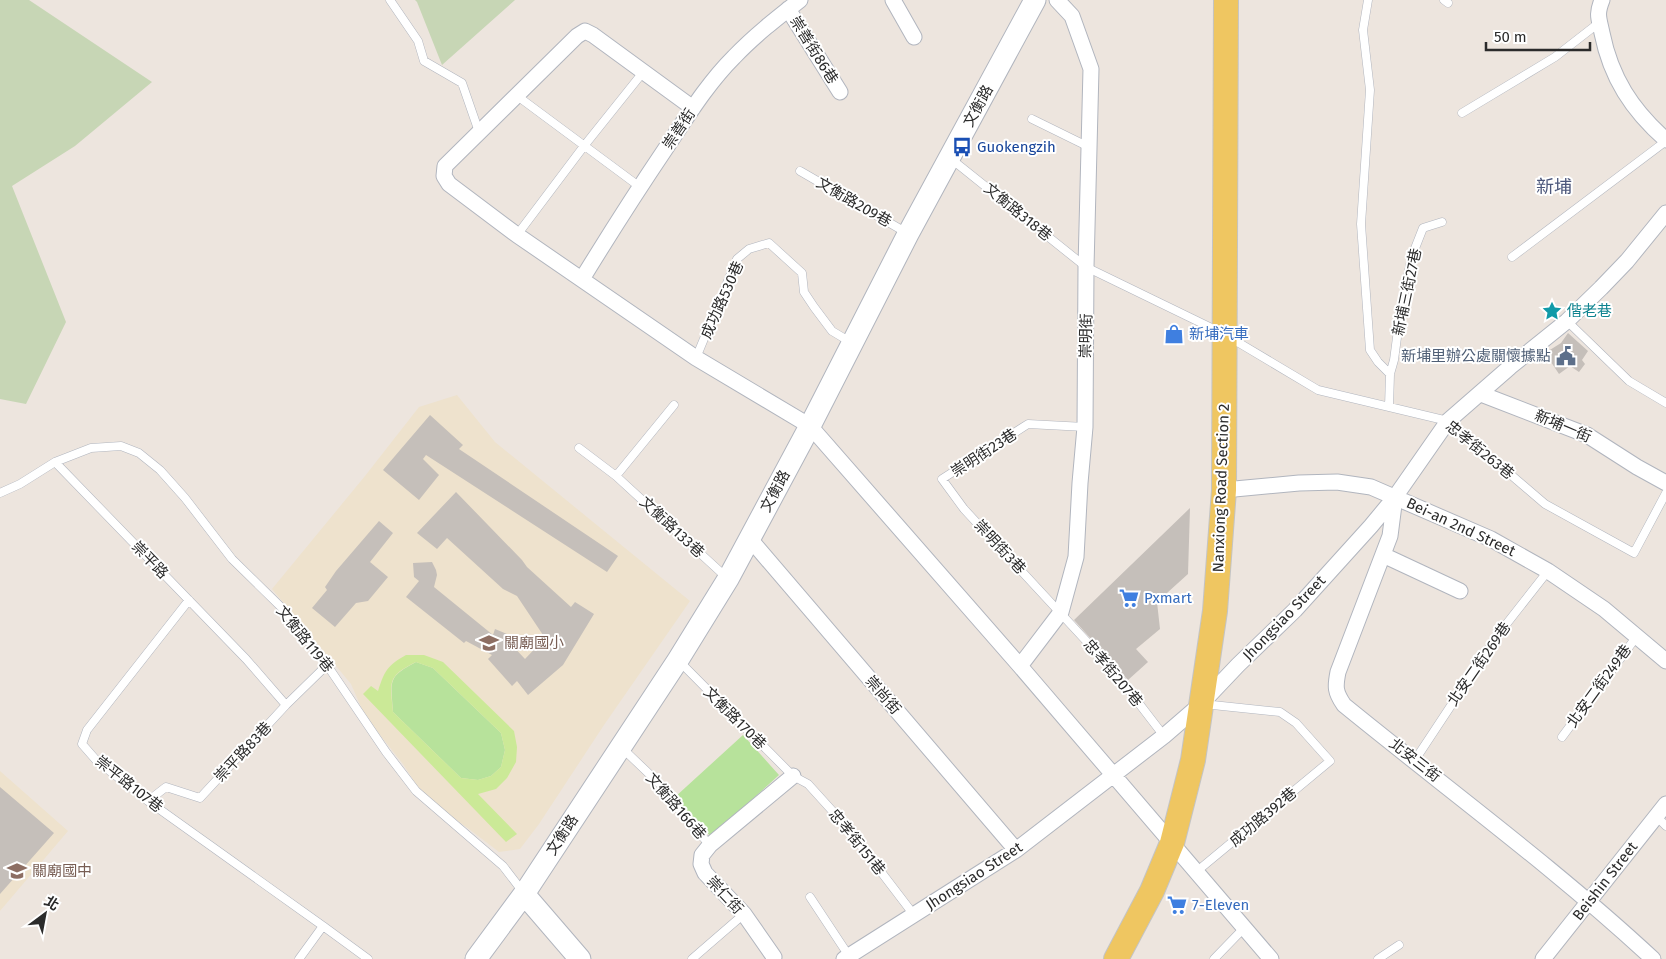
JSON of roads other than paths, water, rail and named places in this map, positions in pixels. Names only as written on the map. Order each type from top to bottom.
[{"type":"main road","name":"Nanxiong Road Section 2","points":[[1116,959],[1152,891],[1172,843],[1194,760],[1215,611],[1224,490],[1226,0]]},
{"type":"street","points":[[893,0],[914,37]]},
{"type":"street","name":"文衡路","points":[[476,959],[524,894],[678,660],[728,579],[810,426],[908,234],[1035,0]]},
{"type":"street","name":"崇明街","points":[[1020,666],[1061,612],[1076,556],[1085,427],[1086,267],[1091,69],[1072,16],[1057,0]]},
{"type":"street","points":[[1601,1],[1598,11],[1606,53],[1621,88],[1649,125],[1666,140]]},
{"type":"street","name":"崇善街86巷","points":[[794,4],[840,92]]},
{"type":"street","name":"崇善街","points":[[582,279],[692,108],[734,57],[774,19],[794,4]]},
{"type":"street","points":[[692,108],[644,71],[585,31],[577,36],[445,166],[444,176],[449,184],[518,235],[696,358],[810,426],[1114,774],[1271,959]]},
{"type":"street","name":"Jhongsiao Street","points":[[846,957],[914,916],[1016,850],[1164,736],[1201,704],[1295,610],[1395,497],[1448,421],[1566,321],[1628,261],[1666,213]]},
{"type":"street","name":"新埔一街","points":[[1481,394],[1587,434],[1637,467],[1666,483]]},
{"type":"street","name":"Bei-an 2nd Street","points":[[1224,490],[1299,483],[1337,482],[1371,487],[1491,539],[1548,571],[1604,608],[1666,662]]},
{"type":"street","name":"北安三街","points":[[1395,497],[1390,536],[1338,672],[1337,695],[1344,705],[1512,837],[1653,959]]},
{"type":"street","name":"崇尚街","points":[[750,539],[1016,850]]},
{"type":"street","points":[[1383,555],[1460,591]]},
{"type":"street","points":[[710,845],[792,776]]},
{"type":"street","name":"Beishin Street","points":[[1543,959],[1589,902],[1661,821],[1666,804]]},
{"type":"street","name":"崇仁街","points":[[710,845],[702,855],[701,864],[705,873],[744,914],[774,957]]},
{"type":"street","points":[[524,894],[580,959]]},
{"type":"lane","points":[[390,0],[418,41],[424,61],[462,83],[479,132]]},
{"type":"lane","points":[[1368,0],[1363,30],[1370,90],[1361,224],[1370,350],[1378,362],[1390,374]]},
{"type":"lane","points":[[1462,113],[1555,57],[1600,22]]},
{"type":"lane","points":[[518,235],[584,146],[644,71]]},
{"type":"lane","points":[[516,95],[640,187]]},
{"type":"lane","points":[[1032,119],[1089,147]]},
{"type":"lane","points":[[1512,256],[1666,140]]},
{"type":"lane","name":"文衡路318巷","points":[[950,158],[1086,267],[1224,334]]},
{"type":"lane","name":"文衡路209巷","points":[[800,171],[908,234]]},
{"type":"lane","name":"新埔三街27巷","points":[[1389,407],[1390,374],[1412,256],[1423,228],[1442,222]]},
{"type":"lane","name":"成功路530巷","points":[[696,358],[737,259],[749,250],[768,243],[802,273],[804,292],[832,331],[852,343]]},
{"type":"lane","points":[[1566,321],[1629,381],[1666,403]]},
{"type":"lane","name":"忠孝街263巷","points":[[1224,334],[1318,390],[1448,421],[1546,504],[1634,553],[1666,493]]},
{"type":"lane","points":[[616,476],[674,405]]},
{"type":"lane","name":"崇明街23巷","points":[[942,479],[1028,424],[1085,427]]},
{"type":"lane","name":"文衡路119巷","points":[[55,462],[91,448],[121,446],[139,453],[160,470],[185,498],[232,560],[282,608],[327,665],[386,752],[416,792],[503,866],[524,894]]},
{"type":"lane","name":"文衡路133巷","points":[[580,448],[616,476],[728,579]]},
{"type":"lane","points":[[0,494],[55,462]]},
{"type":"lane","name":"崇平路","points":[[55,462],[246,659],[286,705]]},
{"type":"lane","name":"崇明街3巷","points":[[942,479],[964,510],[1061,612]]},
{"type":"lane","name":"北安二街269巷","points":[[1415,760],[1497,636],[1548,571]]},
{"type":"lane","name":"崇平路107巷","points":[[189,600],[88,730],[82,744],[96,760],[148,801],[368,959]]},
{"type":"lane","name":"忠孝街207巷","points":[[1061,612],[1114,671],[1164,736]]},
{"type":"lane","name":"北安二街249巷","points":[[1562,737],[1636,636]]},
{"type":"lane","name":"文衡路170巷","points":[[678,660],[792,776]]},
{"type":"lane","name":"崇平路83巷","points":[[148,801],[166,787],[200,798],[286,705],[327,665]]},
{"type":"lane","name":"成功路392巷","points":[[1196,872],[1330,761],[1296,724],[1280,712],[1201,704]]},
{"type":"lane","name":"文衡路166巷","points":[[621,746],[664,788],[686,819],[710,845]]},
{"type":"lane","name":"忠孝街151巷","points":[[792,776],[808,784],[846,826],[914,916]]},
{"type":"lane","points":[[810,897],[846,957]]},
{"type":"lane","points":[[692,959],[744,914]]},
{"type":"lane","points":[[299,959],[323,926]]},
{"type":"lane","points":[[1214,959],[1245,927]]},
{"type":"lane","points":[[1378,959],[1399,945]]},
{"type":"place","name":"Guokengzih","points":[[962,147]]},
{"type":"place","name":"偕老巷","points":[[1552,311]]},
{"type":"place","name":"新埔汽車","points":[[1174,334]]},
{"type":"place","name":"新埔里辦公處關懷據點","points":[[1566,356]]},
{"type":"place","name":"Pxmart","points":[[1129,598]]},
{"type":"place","name":"關廟國小","points":[[489,643]]},
{"type":"place","name":"關廟國中","points":[[17,871]]},
{"type":"place","name":"7-Eleven","points":[[1177,905]]},
{"type":"district","name":"新埔","points":[[1554,187]]}]
